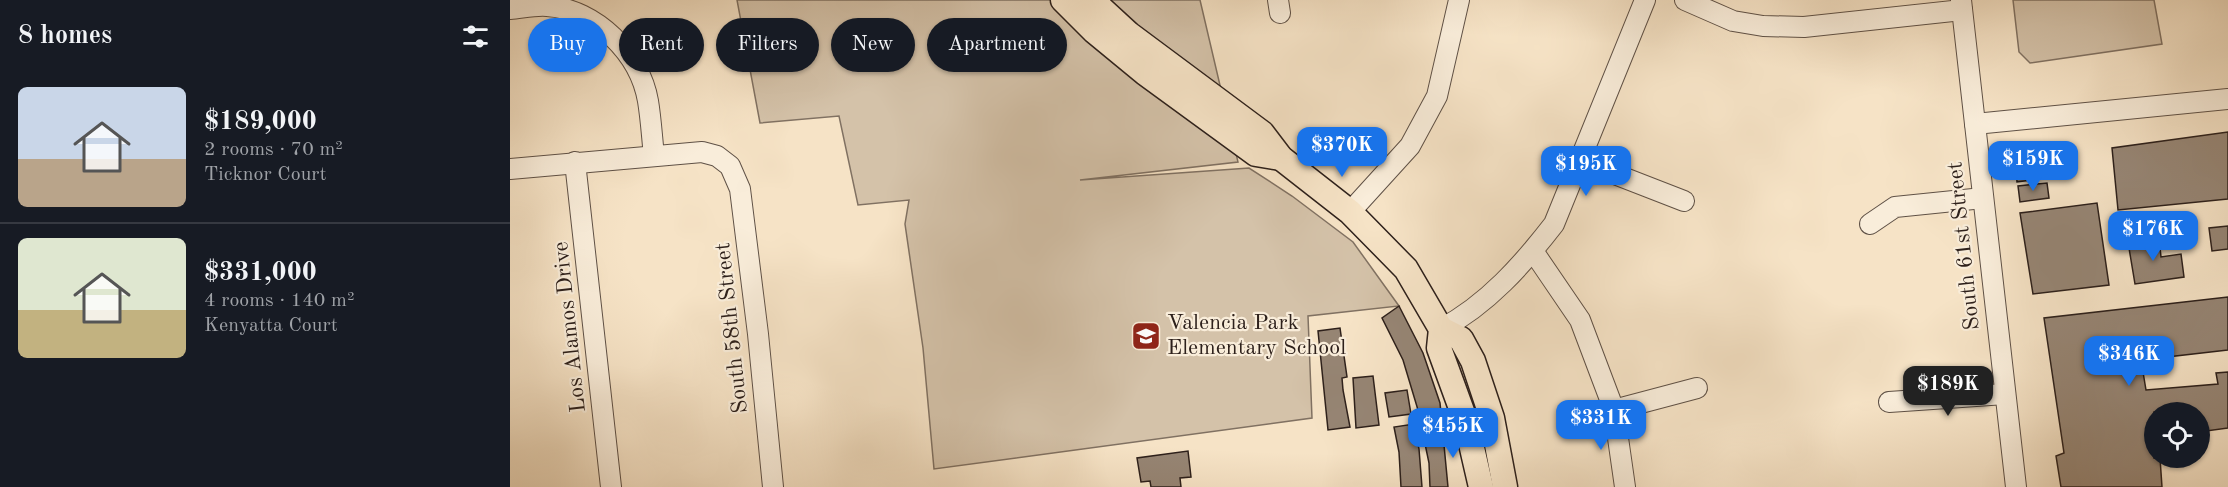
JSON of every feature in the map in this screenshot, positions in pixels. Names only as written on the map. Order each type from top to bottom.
[{"type":"main road","points":[[1063,0],[1094,31],[1145,73],[1256,154],[1281,158]]},
{"type":"main road","points":[[1092,0],[1129,34],[1262,134],[1281,158],[1350,212],[1406,270],[1441,329],[1461,339],[1473,361],[1492,418],[1505,487]]},
{"type":"main road","points":[[1441,329],[1440,348],[1466,422],[1481,487]]},
{"type":"street","points":[[1350,212],[1410,146],[1437,96],[1459,0]]},
{"type":"street","points":[[1441,329],[1465,317],[1533,251],[1554,224],[1645,0]]},
{"type":"street","points":[[1685,0],[1733,21],[1763,26],[1804,27],[1962,5]]},
{"type":"street","name":"South 61st Street","points":[[1962,5],[2016,487]]},
{"type":"street","points":[[510,9],[547,6],[561,9],[588,20],[612,37],[631,59],[644,86],[648,100],[654,156],[510,169]]},
{"type":"street","points":[[1975,124],[2228,99]]},
{"type":"street","name":"South 58th Street","points":[[654,156],[702,152],[717,156],[730,166],[740,189],[758,334],[773,487]]},
{"type":"street","points":[[1581,161],[1684,201]]},
{"type":"street","name":"Los Alamos Drive","points":[[575,162],[611,487]]},
{"type":"street","points":[[1869,224],[1895,207],[1983,198]]},
{"type":"street","points":[[1533,251],[1580,320],[1614,410],[1625,487]]},
{"type":"street","points":[[1614,410],[1697,388]]},
{"type":"street","points":[[1889,402],[2005,394]]},
{"type":"shaded area","name":"Valencia Park Elementary School","points":[[737,0],[1200,0],[1238,162],[1080,180],[1249,168],[1292,196],[1353,242],[1399,306],[1308,316],[1312,418],[934,469],[923,348],[905,224],[909,200],[858,205],[839,116],[760,123],[750,72],[819,72],[819,18],[740,18]]},
{"type":"shaded area","points":[[2013,0],[2154,0],[2162,44],[2030,63],[2019,52]]},
{"type":"building","points":[[2228,132],[2228,199],[2118,210],[2112,148]]},
{"type":"building","points":[[2059,143],[2063,176],[2017,182],[2015,149]]},
{"type":"building","points":[[2047,183],[2049,198],[2020,202],[2018,186]]},
{"type":"building","points":[[2097,203],[2109,285],[2033,294],[2020,213]]},
{"type":"building","points":[[2228,226],[2228,249],[2212,251],[2209,228]]},
{"type":"building","points":[[2159,238],[2161,257],[2181,254],[2184,277],[2135,284],[2128,242]]},
{"type":"building","points":[[2228,297],[2228,350],[2141,360],[2146,390],[2218,384],[2216,373],[2228,372],[2228,428],[2210,430],[2210,402],[2144,402],[2144,468],[2161,468],[2162,487],[2061,487],[2056,456],[2064,453],[2044,318]]},
{"type":"building","points":[[1399,306],[1423,353],[1440,403],[1448,487],[1430,487],[1429,463],[1418,410],[1403,360],[1382,318]]},
{"type":"building","points":[[1340,328],[1347,377],[1342,378],[1343,390],[1350,427],[1328,430],[1318,331]]},
{"type":"building","points":[[1373,376],[1379,425],[1356,428],[1353,378]]},
{"type":"building","points":[[1407,390],[1411,414],[1389,417],[1385,393]]},
{"type":"building","points":[[1414,424],[1419,449],[1422,487],[1401,487],[1399,452],[1394,427]]},
{"type":"building","points":[[1188,451],[1191,477],[1180,478],[1181,487],[1151,487],[1150,481],[1141,482],[1137,458]]},
{"type":"place","name":"Valencia Park Elementary School","points":[[1146,336]]}]
